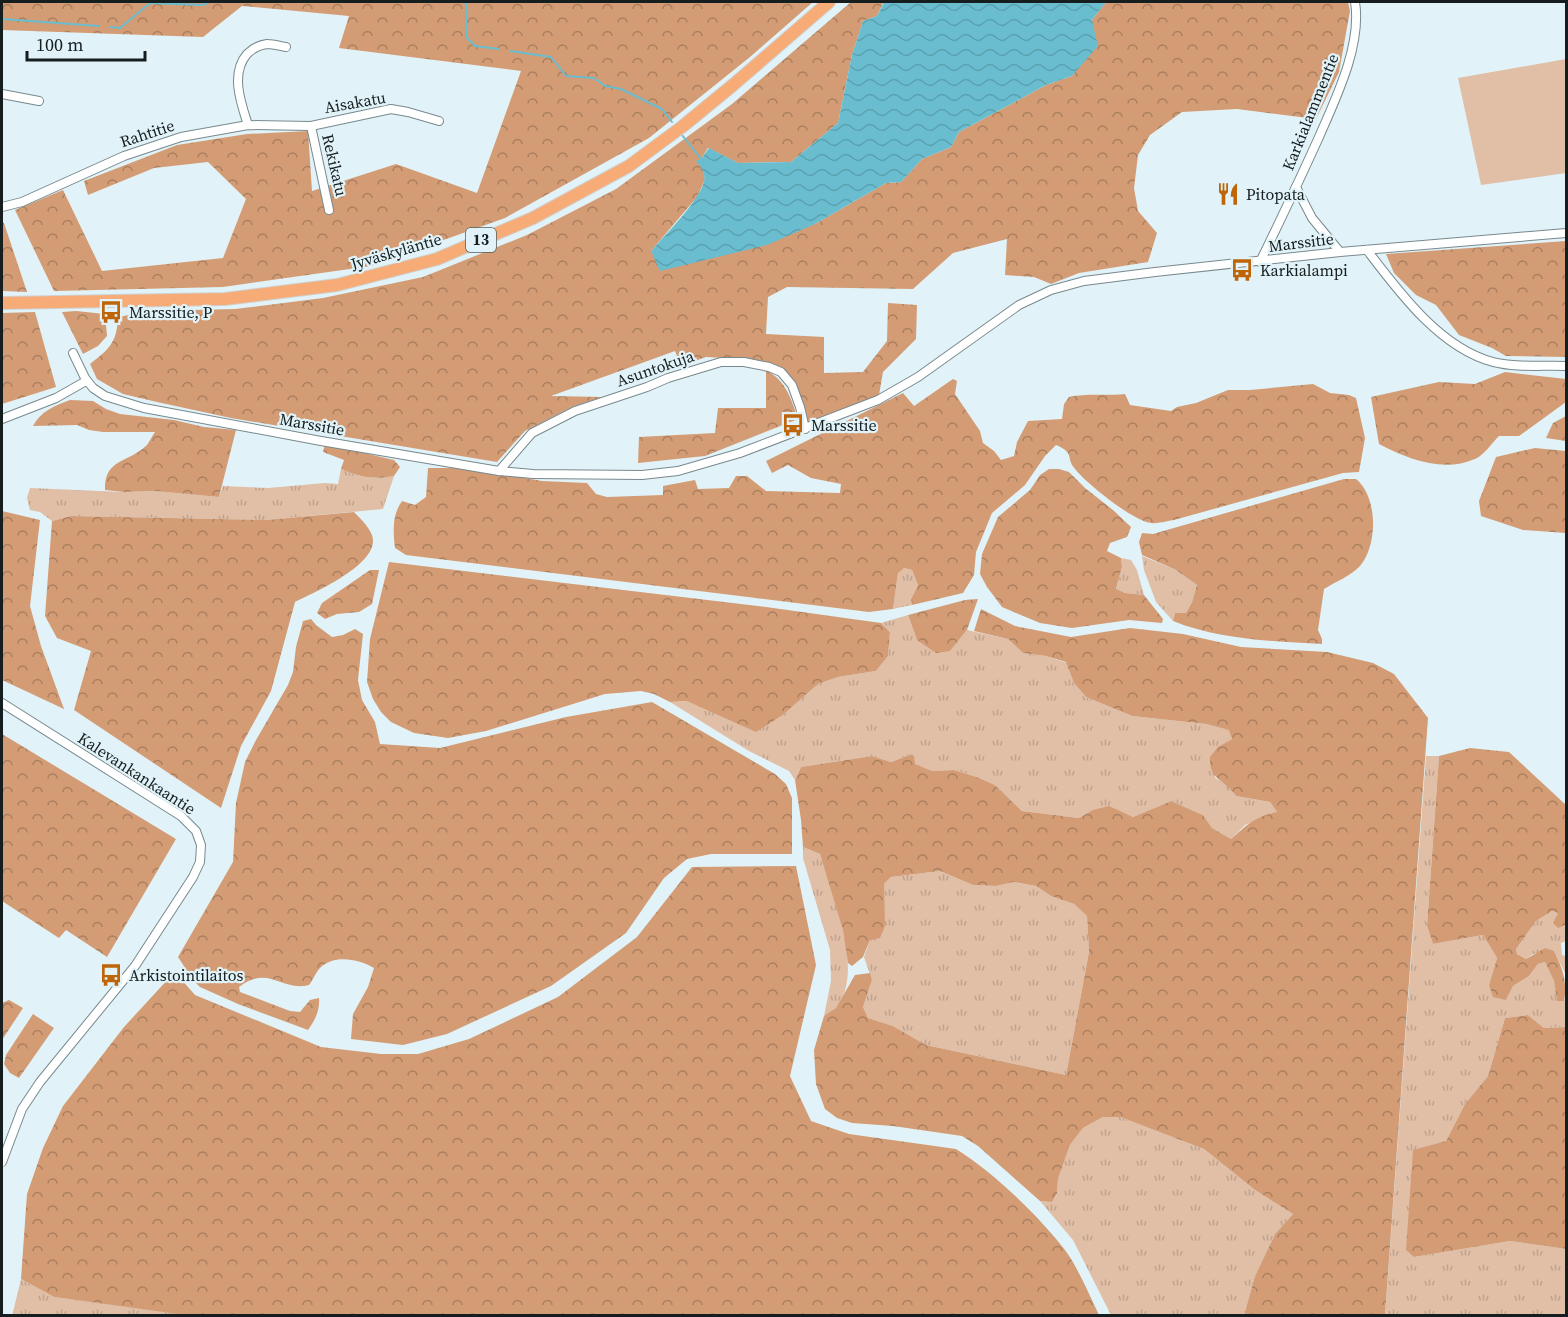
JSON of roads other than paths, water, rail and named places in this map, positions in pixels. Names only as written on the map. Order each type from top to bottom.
[{"type":"highway","name":"Jyväskyläntie","points":[[2,303],[225,298],[337,285],[437,259],[533,218],[629,166],[683,126],[830,2]]},
{"type":"street","name":"Karkialammentie","points":[[1260,262],[1296,187],[1343,78],[1352,44],[1357,11],[1355,2]]},
{"type":"street","points":[[248,125],[237,74],[241,61],[253,48],[268,44],[286,46]]},
{"type":"street","points":[[2,94],[39,101]]},
{"type":"street","name":"Aisakatu","points":[[311,126],[391,109],[439,121]]},
{"type":"street","name":"Rahtitie","points":[[2,207],[22,202],[124,156],[181,137],[248,125],[311,126]]},
{"type":"street","name":"Rekikatu","points":[[311,126],[330,210]]},
{"type":"street","points":[[1296,187],[1312,218],[1340,252]]},
{"type":"street","name":"Marssitie","points":[[86,381],[105,396],[144,408],[321,441],[499,471],[533,474],[642,476],[678,471],[740,453],[878,400],[918,377],[1019,305],[1051,290],[1084,281],[1340,252],[1566,233]]},
{"type":"street","points":[[1367,250],[1398,291],[1419,313],[1465,350],[1495,362],[1566,366]]},
{"type":"street","points":[[2,419],[56,398],[86,381],[73,353]]},
{"type":"street","name":"Asuntokuja","points":[[499,471],[532,433],[575,411],[721,362],[744,362],[781,372],[792,385],[805,429]]},
{"type":"street","name":"Kalevankankaantie","points":[[2,704],[181,816],[196,831],[201,845],[200,862],[193,877],[135,966],[27,1101],[2,1162]]},
{"type":"water","points":[[884,2],[1106,2],[1092,20],[1098,46],[1072,76],[1046,85],[959,132],[951,147],[922,159],[901,182],[886,183],[815,224],[767,245],[660,271],[651,251],[681,218],[701,190],[704,176],[696,161],[701,159],[709,148],[738,163],[791,162],[838,123],[852,55],[863,21],[877,16]]},
{"type":"waterway","points":[[110,27],[120,28],[150,3],[203,5],[209,2]]},
{"type":"waterway","points":[[463,2],[466,4],[466,37],[475,46],[499,49]]},
{"type":"waterway","points":[[2,19],[99,26]]},
{"type":"waterway","points":[[510,51],[551,57],[566,76],[594,78],[605,86],[621,89],[662,109],[672,122]]},
{"type":"waterway","points":[[682,135],[701,159]]},
{"type":"place","name":"Pitopata","points":[[1228,194]]},
{"type":"place","name":"Karkialampi","points":[[1242,270]]},
{"type":"place","name":"Marssitie, P","points":[[111,312]]},
{"type":"place","name":"Marssitie","points":[[793,425]]},
{"type":"place","name":"Arkistointilaitos","points":[[111,975]]}]
